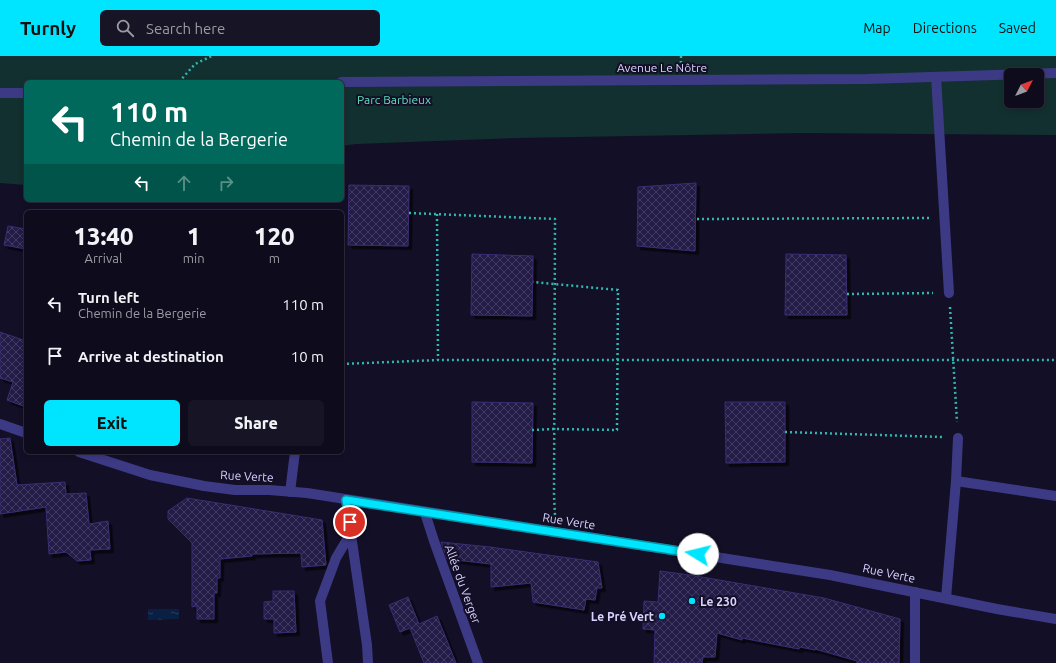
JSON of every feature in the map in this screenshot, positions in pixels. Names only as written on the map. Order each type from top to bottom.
[{"type":"street","name":"Avenue Le Nôtre","points":[[344,82],[867,79],[1056,73]]},
{"type":"street","points":[[936,77],[949,293]]},
{"type":"street","points":[[0,93],[24,93]]},
{"type":"street","points":[[0,424],[24,433]]},
{"type":"street","points":[[946,598],[956,481],[958,438]]},
{"type":"street","name":"Rue Verte","points":[[85,454],[143,474],[217,488],[290,492],[830,575],[997,609],[1056,619]]},
{"type":"street","points":[[290,492],[295,454]]},
{"type":"street","points":[[956,481],[1056,496]]},
{"type":"street","points":[[346,500],[366,638],[368,663]]},
{"type":"street","name":"Allée du Verger","points":[[425,513],[478,663]]},
{"type":"street","points":[[328,663],[320,601],[336,558],[351,533]]},
{"type":"street","points":[[915,592],[915,663]]},
{"type":"path","points":[[181,80],[195,64],[212,56]]},
{"type":"path","points":[[409,213],[555,219],[554,494],[557,533]]},
{"type":"path","points":[[437,214],[438,360]]},
{"type":"path","points":[[698,219],[944,218]]},
{"type":"path","points":[[532,430],[617,430],[619,360],[618,290],[533,282]]},
{"type":"path","points":[[785,432],[958,438],[949,293],[847,294]]},
{"type":"path","points":[[344,364],[438,360],[1056,360]]},
{"type":"green space","name":"Parc Barbieux","points":[[0,56],[1056,56],[1056,135],[804,133],[518,138],[344,146],[344,80],[24,80],[24,185],[0,183]]},
{"type":"water","points":[[148,609],[179,609],[179,619],[148,620]]},
{"type":"building","points":[[696,183],[695,251],[637,246],[638,187]]},
{"type":"building","points":[[349,185],[409,186],[408,246],[348,245]]},
{"type":"building","points":[[8,226],[24,229],[24,249],[4,245]]},
{"type":"building","points":[[472,254],[533,256],[532,316],[471,315]]},
{"type":"building","points":[[786,254],[846,255],[847,315],[785,315]]},
{"type":"building","points":[[0,332],[24,340],[24,406],[7,400],[13,382],[0,378]]},
{"type":"building","points":[[472,402],[533,403],[532,463],[472,462]]},
{"type":"building","points":[[725,402],[785,402],[785,462],[726,463]]},
{"type":"building","points":[[10,438],[17,485],[65,482],[66,494],[86,493],[89,524],[108,521],[110,549],[90,550],[91,560],[77,561],[66,552],[49,554],[46,507],[0,514],[0,439]]},
{"type":"building","points":[[187,498],[322,520],[326,565],[302,567],[301,553],[252,554],[252,556],[220,559],[220,578],[217,578],[217,593],[214,593],[214,619],[197,619],[197,606],[192,607],[192,543],[168,519],[168,511]]},
{"type":"building","points":[[441,542],[490,547],[598,562],[602,588],[597,588],[595,600],[586,599],[584,610],[533,602],[531,583],[491,587],[491,564],[447,559]]},
{"type":"building","points":[[660,571],[824,598],[900,619],[899,663],[857,663],[857,661],[815,649],[800,647],[799,649],[742,638],[742,640],[717,633],[715,657],[703,657],[702,663],[654,663],[655,630],[643,629],[644,601],[658,602]]},
{"type":"building","points":[[273,591],[294,591],[296,632],[274,633],[274,619],[264,619],[264,602],[273,601]]},
{"type":"building","points":[[408,597],[419,624],[437,616],[456,663],[424,663],[410,628],[400,632],[389,605]]},
{"type":"place","name":"Le 230","points":[[692,601]]},
{"type":"place","name":"Le Pré Vert","points":[[662,616]]},
{"type":"route","points":[[350,522],[346,500],[698,554]]}]
